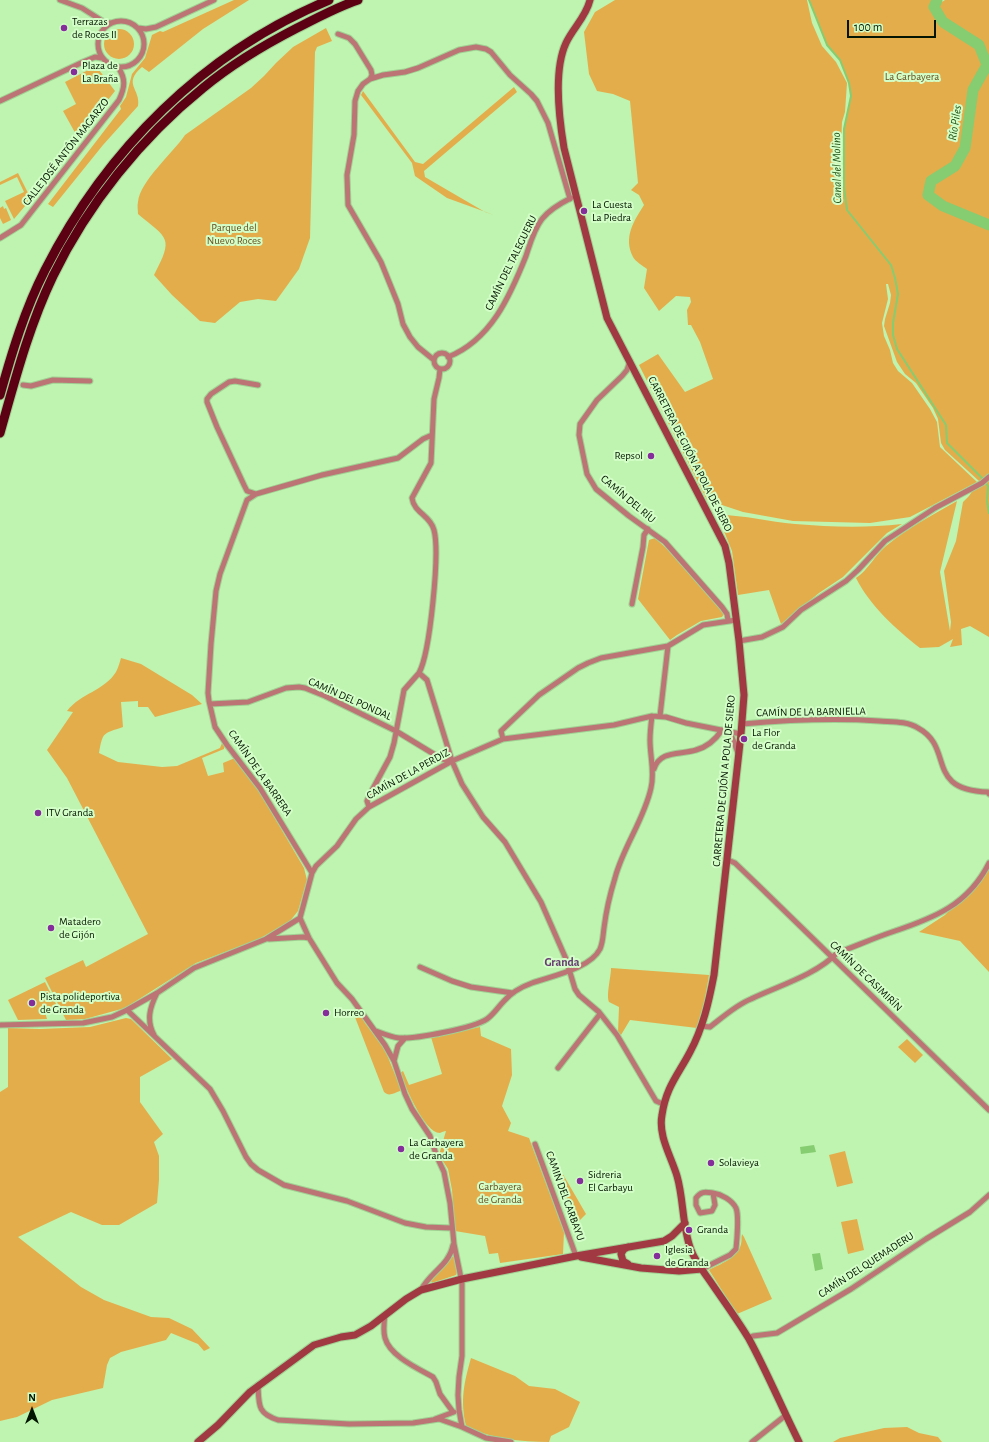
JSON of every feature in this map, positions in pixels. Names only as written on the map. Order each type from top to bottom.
[{"type":"highway","points":[[0,395],[11,355],[26,313],[44,270],[71,223],[100,180],[132,140],[162,110],[225,58],[254,38],[324,0]]},
{"type":"highway","points":[[286,20],[329,0]]},
{"type":"highway","points":[[0,433],[22,358],[36,317],[53,276],[80,228],[107,188],[140,148],[174,113],[203,87],[231,67],[274,40],[337,7],[358,0]]},
{"type":"street","points":[[60,0],[82,8],[104,22],[110,23],[122,21],[131,23],[138,28],[144,40]]},
{"type":"street","points":[[138,28],[146,29],[156,26],[214,0]]},
{"type":"street","name":"CARRETERA DE GIJÓN A POLA DE SIERO","points":[[590,0],[582,19],[566,43],[558,75],[561,130],[573,197],[607,318],[725,546],[729,562],[744,695],[728,860],[714,974],[708,1008],[690,1052],[669,1088],[663,1104],[661,1117],[662,1134],[679,1182],[685,1223],[683,1231]]},
{"type":"street","points":[[110,23],[103,28],[99,35],[97,43],[98,51],[102,58],[108,63],[118,66],[129,65],[136,61],[140,56],[147,34],[156,26]]},
{"type":"street","points":[[338,34],[349,38],[355,44],[371,70],[372,75],[370,80]]},
{"type":"street","points":[[440,369],[436,366],[434,360],[418,347],[410,337],[403,324],[398,304],[381,262],[348,205],[347,175],[354,135],[355,101],[358,91],[363,84],[383,75],[405,72],[418,68],[459,50],[476,47],[486,49],[491,52],[510,75],[531,94],[536,101],[548,123],[573,197]]},
{"type":"street","points":[[0,101],[83,62],[95,57],[102,58]]},
{"type":"street","name":"CALLE JOSÉ ANTÓN MAGARZO","points":[[0,238],[21,225],[119,100],[125,86],[122,73],[118,66]]},
{"type":"street","name":"CAMÍN DEL TALEGUERU","points":[[448,357],[460,352],[491,326],[502,309],[541,221],[557,206],[573,197]]},
{"type":"street","points":[[434,360],[437,355],[442,353],[448,357],[449,365],[440,369]]},
{"type":"street","name":"CAMÍN DEL RÍU","points":[[630,360],[622,376],[597,400],[582,420],[578,429],[585,467],[589,478],[596,489],[665,542],[722,607],[727,614],[728,620]]},
{"type":"street","points":[[369,807],[367,801],[390,757],[404,690],[419,674],[422,668],[428,637],[434,588],[436,540],[433,526],[427,517],[414,507],[412,498],[431,464],[434,399],[440,369]]},
{"type":"street","points":[[23,385],[31,386],[53,380],[90,381]]},
{"type":"street","points":[[258,385],[235,381],[229,382],[211,394],[208,397],[207,402],[216,427],[244,485],[247,490],[256,494],[322,475],[398,458],[432,434]]},
{"type":"street","points":[[739,641],[762,637],[783,627],[801,610],[846,581],[885,541],[922,516],[987,479]]},
{"type":"street","name":"CAMÍN DE LA BARRERA","points":[[256,494],[247,500],[220,574],[216,591],[208,693],[215,727],[260,788],[312,873]]},
{"type":"street","points":[[632,604],[644,535],[648,529]]},
{"type":"street","points":[[503,739],[501,731],[539,695],[578,668],[601,658],[668,646],[703,625],[736,620]]},
{"type":"street","points":[[660,716],[668,646]]},
{"type":"street","points":[[419,674],[427,680],[452,761],[469,796],[483,817],[505,842],[541,902],[555,933],[575,989],[579,995],[600,1014],[624,1044],[656,1101],[663,1104]]},
{"type":"street","name":"CAMÍN DEL PONDAL","points":[[210,704],[248,702],[286,688],[299,687],[325,696],[396,731],[442,759],[452,761]]},
{"type":"street","points":[[652,716],[650,741],[653,772]]},
{"type":"street","name":"CAMÍN DE LA PERDIZ","points":[[300,918],[312,873],[316,866],[337,846],[356,819],[369,807],[452,761],[503,739],[614,725],[652,716],[660,716],[741,734]]},
{"type":"street","name":"CAMÍN DE LA BARNIELLA","points":[[742,724],[839,719],[908,723],[924,731],[932,740],[937,748],[944,771],[953,782],[969,790],[989,793]]},
{"type":"street","points":[[375,1031],[391,1036],[405,1038],[472,1026],[486,1019],[513,993],[531,984],[576,969],[586,963],[600,950],[615,878],[619,865],[648,799],[655,765],[661,758],[671,753],[697,750],[714,740],[722,730]]},
{"type":"street","points":[[730,732],[739,755]]},
{"type":"street","name":"CAMÍN DE CASIMIRÍN","points":[[728,860],[735,863],[989,1110]]},
{"type":"street","points":[[701,1026],[710,1027],[750,999],[778,988],[830,961],[837,952],[927,920],[946,910],[957,903],[976,884],[989,863]]},
{"type":"street","points":[[0,1025],[82,1023],[112,1017],[157,993],[194,968],[266,939],[300,918],[309,938],[337,983],[352,998],[385,1045],[394,1061],[405,1094],[412,1109],[430,1136],[444,1172],[450,1203],[454,1244],[462,1279],[462,1356],[458,1386],[459,1410],[462,1426]]},
{"type":"street","points":[[266,939],[309,938]]},
{"type":"street","points":[[420,967],[452,981],[471,987],[513,993]]},
{"type":"street","points":[[156,1037],[150,1024],[149,1015],[151,1005],[157,993]]},
{"type":"street","points":[[127,1010],[210,1089],[223,1110],[246,1157],[258,1170],[284,1185],[347,1201],[405,1223],[426,1227],[452,1228]]},
{"type":"street","points":[[558,1068],[600,1014]]},
{"type":"street","points":[[394,1061],[398,1046],[405,1038]]},
{"type":"street","name":"CAMIN DEL CARBAYU","points":[[535,1144],[576,1256]]},
{"type":"street","points":[[576,1256],[641,1268],[679,1271],[702,1269],[730,1255],[736,1249],[736,1208],[722,1195],[713,1193],[701,1192],[696,1198],[696,1205],[700,1213],[712,1211],[716,1205],[713,1193]]},
{"type":"street","name":"CAMÍN DEL QUEMADERU","points":[[748,1338],[777,1333],[851,1289],[926,1239],[970,1212],[989,1195]]},
{"type":"street","points":[[198,1442],[218,1425],[258,1385],[314,1345],[341,1337],[355,1335],[371,1326],[406,1299],[421,1290],[462,1279],[576,1256],[664,1241],[683,1231],[694,1258],[748,1338],[800,1442]]},
{"type":"street","points":[[421,1290],[425,1282],[448,1259],[454,1244]]},
{"type":"street","points":[[630,1246],[624,1249],[621,1254],[623,1261],[630,1266]]},
{"type":"street","points":[[679,1271],[686,1269],[692,1263],[694,1258]]},
{"type":"street","points":[[385,1316],[384,1336],[386,1342],[398,1356],[432,1377],[436,1382],[440,1394],[453,1412]]},
{"type":"street","points":[[258,1385],[260,1408],[268,1416],[278,1420],[349,1424],[413,1424],[434,1419],[459,1410]]},
{"type":"street","points":[[752,1442],[786,1415]]},
{"type":"street","points":[[434,1419],[439,1419],[462,1426],[486,1438],[511,1442]]},
{"type":"green space","points":[[234,0],[249,0],[203,29],[149,72],[142,67],[136,73],[133,78],[133,82],[137,95],[138,106],[103,145],[53,207],[48,204],[121,109],[120,106],[126,97],[132,74],[145,58],[152,35],[160,31],[163,32]]},
{"type":"green space","name":"La Carbayera","points":[[615,0],[807,0],[812,23],[822,46],[836,62],[847,83],[845,112],[842,122],[839,195],[840,187],[844,187],[844,129],[851,96],[849,83],[840,60],[827,45],[809,0],[937,0],[934,7],[945,0],[989,0],[989,637],[970,626],[961,629],[962,645],[950,647],[953,639],[939,647],[920,648],[884,616],[869,598],[856,578],[894,539],[957,501],[940,572],[950,631],[951,622],[944,571],[956,541],[963,502],[979,481],[945,450],[941,443],[938,419],[933,408],[916,383],[905,374],[897,362],[884,326],[891,295],[888,284],[886,284],[888,299],[882,323],[884,336],[890,350],[893,363],[898,371],[912,383],[930,409],[937,422],[940,447],[977,482],[910,517],[870,523],[793,521],[743,512],[707,500],[639,365],[658,354],[685,392],[713,379],[700,342],[691,325],[688,325],[687,310],[691,302],[690,297],[676,296],[659,311],[644,288],[647,269],[634,259],[630,250],[629,236],[633,223],[644,205],[639,195],[631,190],[638,183],[630,101],[613,94],[597,91],[589,74],[584,32],[595,12]]},
{"type":"green space","name":"Parque del Nuevo Roces","points":[[326,28],[332,41],[317,47],[315,52],[310,238],[299,269],[276,301],[258,299],[240,302],[215,323],[200,321],[172,295],[154,275],[164,253],[166,246],[165,240],[162,234],[138,214],[140,194],[144,185],[185,135],[251,88],[293,47]]},
{"type":"green space","points":[[119,29],[125,30],[133,38],[133,50],[125,58],[119,59],[113,58],[105,50],[104,44],[105,38],[113,30]]},
{"type":"green space","points":[[96,66],[115,91],[78,138],[63,111],[76,104],[65,82]]},
{"type":"green space","points":[[514,87],[517,92],[424,171],[425,177],[484,211],[447,198],[415,176],[412,163],[361,95],[363,91],[415,162],[423,164]]},
{"type":"green space","points":[[18,173],[31,199],[14,219],[5,201],[24,192],[17,177],[0,185],[0,182]]},
{"type":"green space","points":[[3,206],[4,209],[6,208],[11,220],[3,224],[0,218],[0,208]]},
{"type":"green space","points":[[719,515],[822,526],[862,527],[902,524],[887,533],[843,577],[819,593],[781,624],[769,590],[738,595],[732,551],[719,519]]},
{"type":"green space","points":[[655,538],[666,548],[724,614],[722,617],[701,621],[670,640],[638,599],[649,540]]},
{"type":"green space","points":[[121,658],[141,664],[192,695],[202,704],[155,717],[148,707],[138,707],[138,701],[121,702],[123,727],[105,734],[99,753],[118,762],[162,767],[177,766],[220,748],[222,743],[224,745],[224,749],[202,758],[208,776],[224,772],[223,763],[235,758],[256,786],[304,868],[307,880],[298,911],[290,921],[259,939],[196,963],[125,1008],[85,1019],[66,1020],[45,978],[83,960],[86,967],[148,934],[67,778],[47,750],[73,712],[67,711],[79,700],[105,684],[116,672]]},
{"type":"green space","points":[[989,869],[989,972],[960,941],[919,932],[945,915]]},
{"type":"green space","points":[[611,968],[709,975],[705,999],[697,1028],[630,1020],[621,1035],[618,1032],[619,1007],[609,1002],[608,999]]},
{"type":"green space","name":"Pista polideportiva de Granda","points":[[45,982],[57,1006],[45,1012],[47,1019],[18,1020],[8,1000]]},
{"type":"green space","points":[[354,1009],[357,1009],[365,1023],[385,1050],[401,1089],[400,1091],[394,1094],[384,1092],[353,1012]]},
{"type":"green space","points":[[126,1018],[131,1019],[172,1059],[140,1077],[140,1102],[163,1134],[154,1142],[159,1156],[157,1203],[119,1225],[102,1225],[71,1212],[18,1237],[81,1287],[104,1300],[151,1317],[169,1318],[192,1329],[210,1348],[204,1351],[198,1344],[171,1333],[166,1340],[121,1352],[110,1358],[107,1365],[103,1388],[52,1400],[17,1417],[0,1421],[0,1092],[8,1087],[8,1028],[40,1029],[90,1027]]},
{"type":"green space","name":"Carbayera de Granda","points":[[480,1027],[481,1036],[511,1049],[512,1075],[502,1106],[511,1123],[508,1131],[529,1138],[564,1232],[563,1254],[500,1263],[498,1253],[489,1254],[485,1236],[455,1231],[452,1190],[448,1169],[439,1155],[446,1131],[440,1133],[434,1131],[428,1125],[416,1108],[400,1073],[403,1071],[409,1085],[442,1074],[431,1037]]},
{"type":"green space","points":[[907,1039],[923,1055],[915,1063],[898,1047]]},
{"type":"green space","points":[[845,1151],[853,1183],[837,1187],[829,1155]]},
{"type":"green space","points":[[550,1152],[586,1214],[577,1223],[549,1153]]},
{"type":"green space","points":[[857,1219],[864,1250],[848,1254],[841,1222]]},
{"type":"green space","points":[[742,1234],[772,1299],[737,1314],[709,1270],[728,1260],[736,1253],[741,1244]]},
{"type":"green space","points":[[454,1256],[457,1272],[456,1275],[432,1283],[432,1278]]},
{"type":"green space","points":[[471,1358],[515,1376],[529,1386],[555,1389],[580,1402],[569,1427],[551,1436],[549,1442],[506,1439],[486,1434],[466,1426],[463,1400],[466,1376]]},
{"type":"green space","points":[[907,1427],[919,1433],[938,1437],[942,1442],[833,1442],[840,1438],[884,1428]]},
{"type":"shaded area","points":[[814,1145],[816,1152],[801,1154],[800,1147]]},
{"type":"shaded area","points":[[820,1253],[823,1269],[815,1271],[812,1254]]},
{"type":"waterway","name":"Canal del Molino","points":[[809,0],[827,45],[840,60],[849,83],[851,96],[844,129],[844,187],[847,210],[891,265],[898,294],[893,323],[893,335],[897,349],[946,425],[947,443],[983,479],[988,486],[987,501],[989,513]]},
{"type":"waterway","name":"Río Piles","points":[[937,0],[934,7],[943,22],[979,45],[987,65],[973,90],[965,148],[955,166],[931,181],[928,195],[943,206],[989,225]]},
{"type":"tunnel","points":[[0,378],[23,385]]},
{"type":"place","name":"Terrazas de Roces II","points":[[64,28]]},
{"type":"place","name":"Plaza de La Braña","points":[[74,72]]},
{"type":"place","name":"La Cuesta La Piedra","points":[[584,211]]},
{"type":"place","name":"Repsol","points":[[651,456]]},
{"type":"place","name":"La Flor de Granda","points":[[744,739]]},
{"type":"place","name":"ITV Granda","points":[[38,813]]},
{"type":"place","name":"Matadero de Gijón","points":[[51,928]]},
{"type":"place","name":"Pista polideportiva de Granda","points":[[32,1003]]},
{"type":"place","name":"Horreo","points":[[326,1013]]},
{"type":"place","name":"La Carbayera de Granda","points":[[401,1149]]},
{"type":"place","name":"Solavieya","points":[[711,1163]]},
{"type":"place","name":"Sidreria El Carbayu","points":[[580,1181]]},
{"type":"place","name":"Granda","points":[[689,1230]]},
{"type":"place","name":"Iglesia de Granda","points":[[657,1256]]},
{"type":"district","name":"Granda","points":[[562,962]]}]
